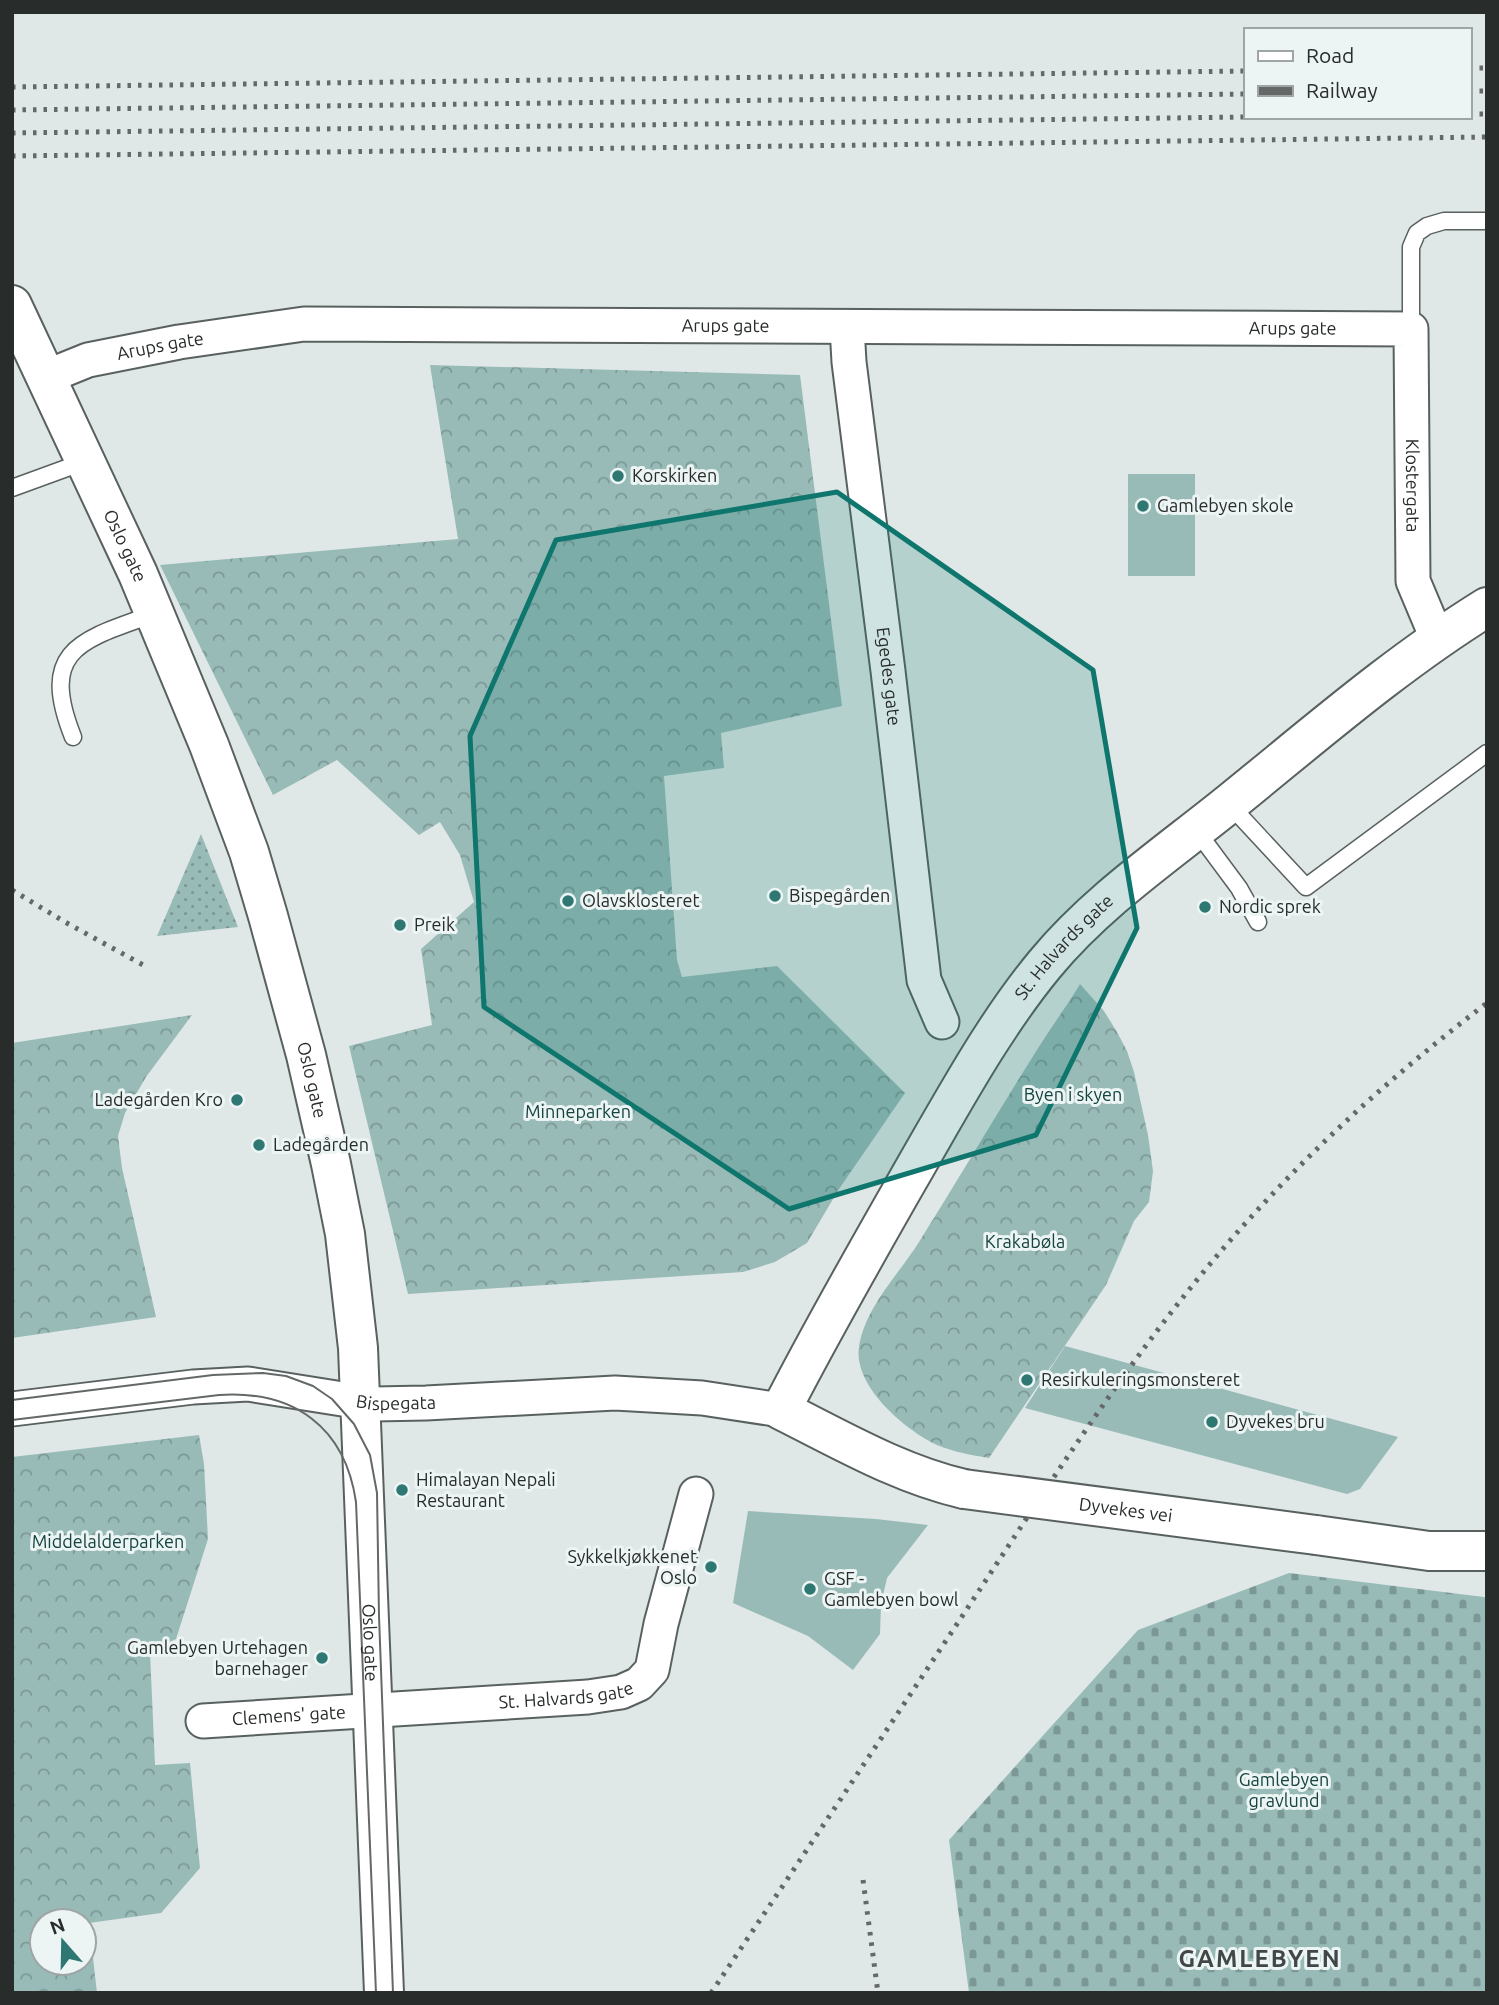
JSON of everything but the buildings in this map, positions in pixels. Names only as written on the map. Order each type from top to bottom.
[{"type":"street","name":"Oslo gate","points":[[12,305],[86,461],[209,746],[249,852],[306,1055],[345,1234],[355,1308],[374,1708],[383,1990]]},
{"type":"street","name":"Arups gate","points":[[46,377],[88,360],[179,342],[304,324],[1411,329]]},
{"type":"street","name":"Egedes gate","points":[[847,327],[849,362],[925,980],[942,1023]]},
{"type":"street","name":"Klostergata","points":[[1411,329],[1413,581],[1437,638]]},
{"type":"street","name":"St. Halvards gate","points":[[781,1410],[849,1281],[963,1087],[1019,998],[1046,963],[1077,930],[1372,687],[1437,638],[1487,607]]},
{"type":"street","name":"Bispegata","points":[[12,1409],[229,1384],[268,1385],[361,1402],[426,1404],[615,1392],[702,1398],[781,1410]]},
{"type":"street","name":"Dyvekes vei","points":[[781,1410],[888,1464],[920,1477],[964,1489],[1429,1551],[1487,1551]]},
{"type":"street","name":"St. Halvards gate","points":[[374,1708],[418,1708],[588,1697],[621,1692],[639,1684],[652,1670],[661,1624],[696,1494]]},
{"type":"street","name":"Clemens' gate","points":[[203,1721],[374,1708]]},
{"type":"lane","points":[[1411,329],[1411,247],[1417,233],[1427,226],[1444,221],[1487,221]]},
{"type":"lane","points":[[12,488],[86,461]]},
{"type":"lane","points":[[73,737],[59,693],[63,665],[70,654],[86,641],[154,614]]},
{"type":"lane","points":[[1229,804],[1306,887],[1487,753]]},
{"type":"lane","points":[[1196,830],[1239,888],[1258,922]]},
{"type":"highlighted area","points":[[837,492],[1093,670],[1137,928],[1036,1135],[789,1209],[484,1007],[470,736],[556,540]]},
{"type":"green space","name":"Minneparken","points":[[430,365],[800,375],[842,706],[721,733],[724,768],[664,776],[677,960],[682,977],[777,966],[905,1093],[839,1189],[807,1243],[775,1262],[743,1272],[408,1294],[349,1046],[432,1025],[421,949],[474,902],[460,855],[440,822],[419,835],[337,760],[273,795],[160,565],[458,539]]},
{"type":"green space","points":[[1128,474],[1195,474],[1195,576],[1128,576]]},
{"type":"green space","points":[[201,834],[238,927],[157,936]]},
{"type":"green space","name":"Krakabøla","points":[[1080,984],[1104,1011],[1117,1032],[1134,1072],[1153,1171],[1149,1202],[1134,1221],[1106,1285],[989,1458],[956,1451],[924,1438],[884,1405],[864,1377],[859,1362],[862,1332],[875,1305],[919,1242]]},
{"type":"green space","points":[[192,1015],[146,1077],[125,1113],[118,1136],[122,1168],[156,1317],[12,1338],[12,1043]]},
{"type":"green space","name":"Dyvekes bru","points":[[1065,1346],[1398,1437],[1360,1489],[1347,1494],[1025,1408]]},
{"type":"green space","name":"Middelalderparken","points":[[199,1435],[204,1464],[208,1539],[176,1639],[150,1652],[155,1765],[190,1763],[200,1868],[161,1913],[98,1922],[98,1907],[28,1907],[28,1977],[95,1977],[97,1993],[12,1993],[12,1457]]},
{"type":"green space","name":"GSF - Gamlebyen bowl","points":[[748,1511],[928,1525],[887,1578],[881,1604],[880,1634],[853,1670],[808,1636],[733,1603]]},
{"type":"green space","name":"Gamlebyen gravlund","points":[[1289,1573],[1487,1599],[1487,1993],[969,1993],[949,1840],[1138,1630]]},
{"type":"tram line","points":[[12,1400],[213,1375],[263,1373],[286,1376],[313,1386],[332,1399],[354,1424],[370,1455],[377,1493],[393,1993]]},
{"type":"tram line","points":[[12,1420],[219,1395],[246,1395],[270,1399],[292,1407],[311,1418],[328,1434],[350,1476],[356,1502],[376,1993]]},
{"type":"railway","points":[[1471,68],[1487,68]]},
{"type":"railway","points":[[12,87],[1244,71]]},
{"type":"railway","points":[[1471,91],[1487,91]]},
{"type":"railway","points":[[12,110],[1244,94]]},
{"type":"railway","points":[[1471,114],[1487,114]]},
{"type":"railway","points":[[12,133],[1244,117]]},
{"type":"railway","points":[[12,156],[1487,137]]},
{"type":"railway","points":[[12,890],[145,966]]},
{"type":"railway","points":[[711,1993],[1104,1403],[1181,1299],[1265,1202],[1317,1149],[1400,1074],[1487,1003]]},
{"type":"railway","points":[[863,1880],[878,1993]]},
{"type":"place","name":"Korskirken","points":[[618,476]]},
{"type":"place","name":"Gamlebyen skole","points":[[1143,506]]},
{"type":"place","name":"Bispegården","points":[[775,896]]},
{"type":"place","name":"Olavsklosteret","points":[[568,901]]},
{"type":"place","name":"Nordic sprek","points":[[1205,907]]},
{"type":"place","name":"Preik","points":[[400,925]]},
{"type":"place","name":"Ladegården Kro","points":[[237,1100]]},
{"type":"place","name":"Ladegården","points":[[259,1145]]},
{"type":"place","name":"Resirkuleringsmonsteret","points":[[1027,1380]]},
{"type":"place","name":"Dyvekes bru","points":[[1212,1422]]},
{"type":"place","name":"Himalayan Nepali Restaurant","points":[[402,1490]]},
{"type":"place","name":"Sykkelkjøkkenet Oslo","points":[[711,1567]]},
{"type":"place","name":"GSF - Gamlebyen bowl","points":[[810,1589]]},
{"type":"place","name":"Gamlebyen Urtehagen barnehager","points":[[322,1658]]},
{"type":"district","name":"GAMLEBYEN","points":[[1260,1959]]},
{"type":"park label","name":"Byen i skyen","points":[[1073,1095]]}]
